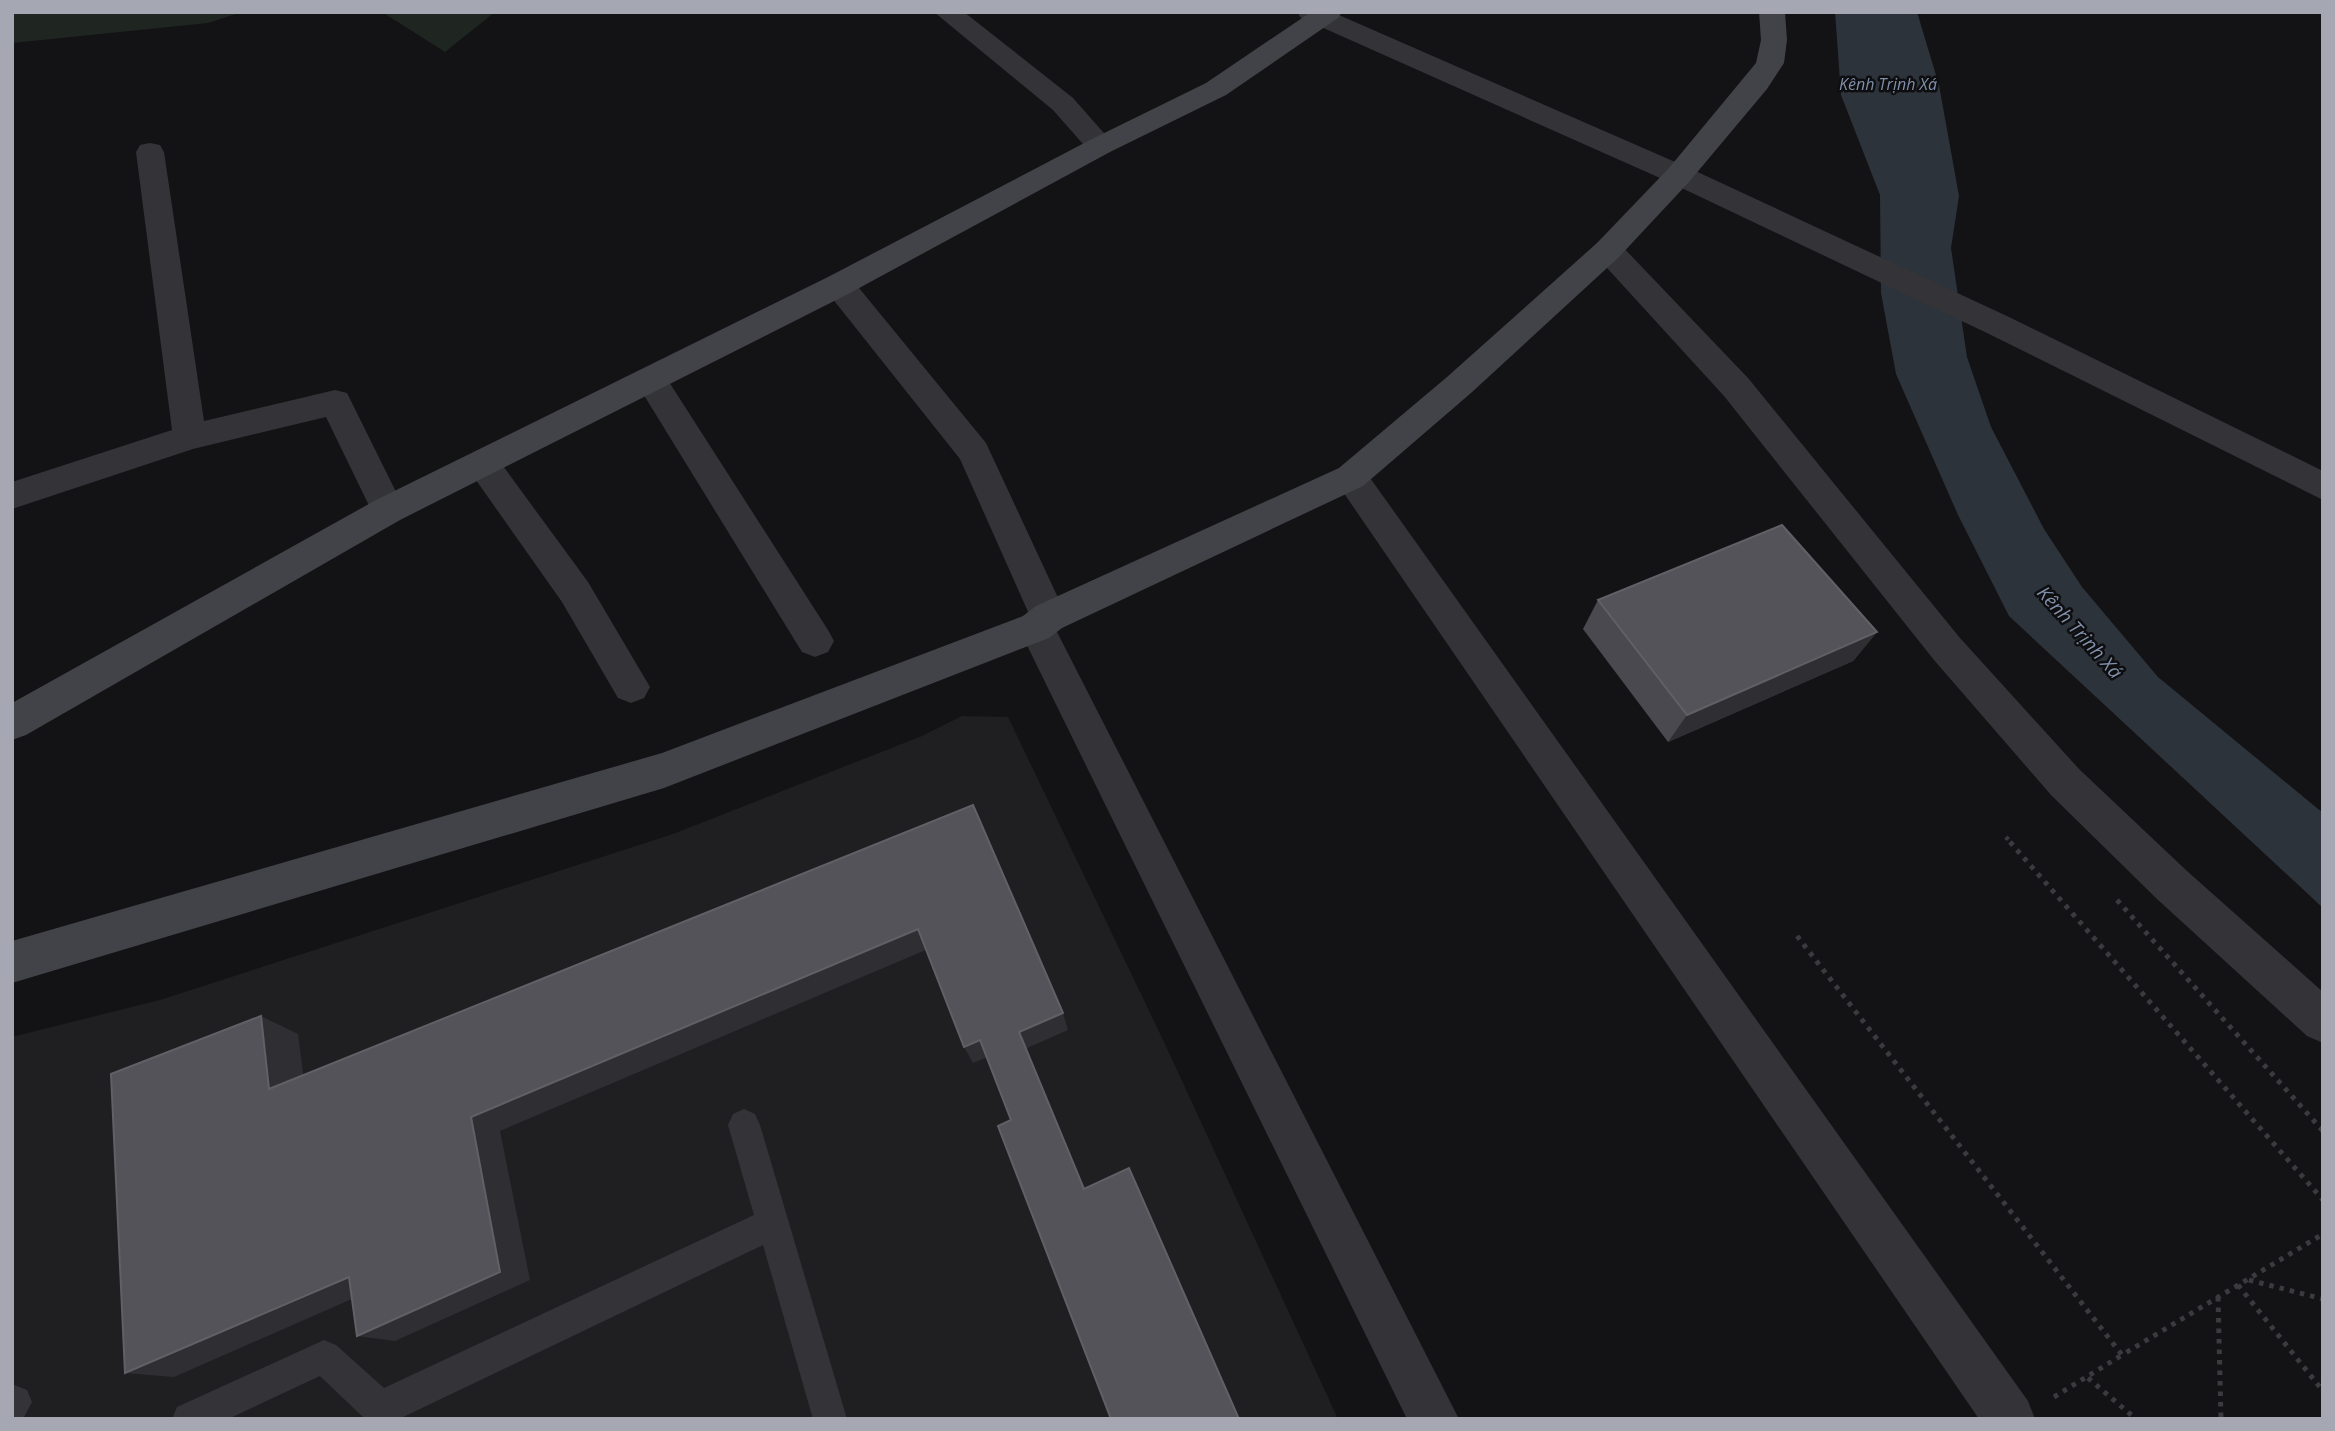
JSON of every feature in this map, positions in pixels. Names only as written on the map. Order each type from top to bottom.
[{"type":"main road","points":[[12,961],[664,770],[1043,622],[1351,477],[1459,385],[1608,250],[1679,175],[1757,83],[1770,63],[1774,40],[1772,12]]},
{"type":"main road","points":[[12,723],[388,510],[839,285],[1100,146],[1216,89],[1321,14]]},
{"type":"street","points":[[947,12],[1063,104],[1100,146]]},
{"type":"street","points":[[1321,14],[1679,175],[1998,325],[2323,488]]},
{"type":"street","points":[[150,152],[190,437]]},
{"type":"street","points":[[1608,250],[1735,387],[1947,649],[2065,782],[2182,894],[2323,1021]]},
{"type":"street","points":[[839,285],[974,452],[1043,622],[1434,1419]]},
{"type":"street","points":[[650,379],[815,641]]},
{"type":"street","points":[[12,496],[190,437],[335,402],[388,510]]},
{"type":"street","points":[[483,464],[575,592],[631,687]]},
{"type":"street","points":[[1351,477],[2010,1419]]},
{"type":"lane","points":[[744,1125],[830,1419]]},
{"type":"lane","points":[[189,1419],[324,1357],[381,1413],[773,1223]]},
{"type":"path","points":[[2006,837],[2323,1200]]},
{"type":"path","points":[[2113,895],[2323,1131]]},
{"type":"path","points":[[1797,936],[2122,1355]]},
{"type":"path","points":[[2050,1400],[2323,1234]]},
{"type":"path","points":[[2248,1280],[2323,1299]]},
{"type":"path","points":[[2238,1285],[2323,1391]]},
{"type":"path","points":[[2218,1297],[2221,1419]]},
{"type":"path","points":[[2088,1378],[2136,1419]]},
{"type":"shaded area","points":[[12,12],[242,12],[208,23],[12,43]]},
{"type":"shaded area","points":[[382,12],[495,12],[445,52]]},
{"type":"shaded area","points":[[962,716],[1008,717],[1165,1044],[1338,1419],[12,1419],[12,1037],[160,1000],[673,834],[922,736]]},
{"type":"water","name":"Kênh Trịnh Xá","points":[[1835,12],[1917,12],[1939,85],[1959,196],[1951,248],[1967,357],[1991,427],[2044,529],[2082,587],[2158,677],[2323,813],[2323,908],[2009,616],[1958,515],[1896,374],[1881,293],[1880,195],[1841,95]]},
{"type":"building","points":[[1782,525],[1877,632],[1687,715],[1598,600]]},
{"type":"building","points":[[973,805],[1063,1013],[1019,1032],[1084,1189],[1129,1168],[1239,1419],[1111,1419],[998,1126],[1011,1120],[980,1040],[964,1047],[918,929],[471,1117],[500,1272],[357,1336],[349,1277],[125,1373],[111,1074],[261,1016],[269,1089]]}]
